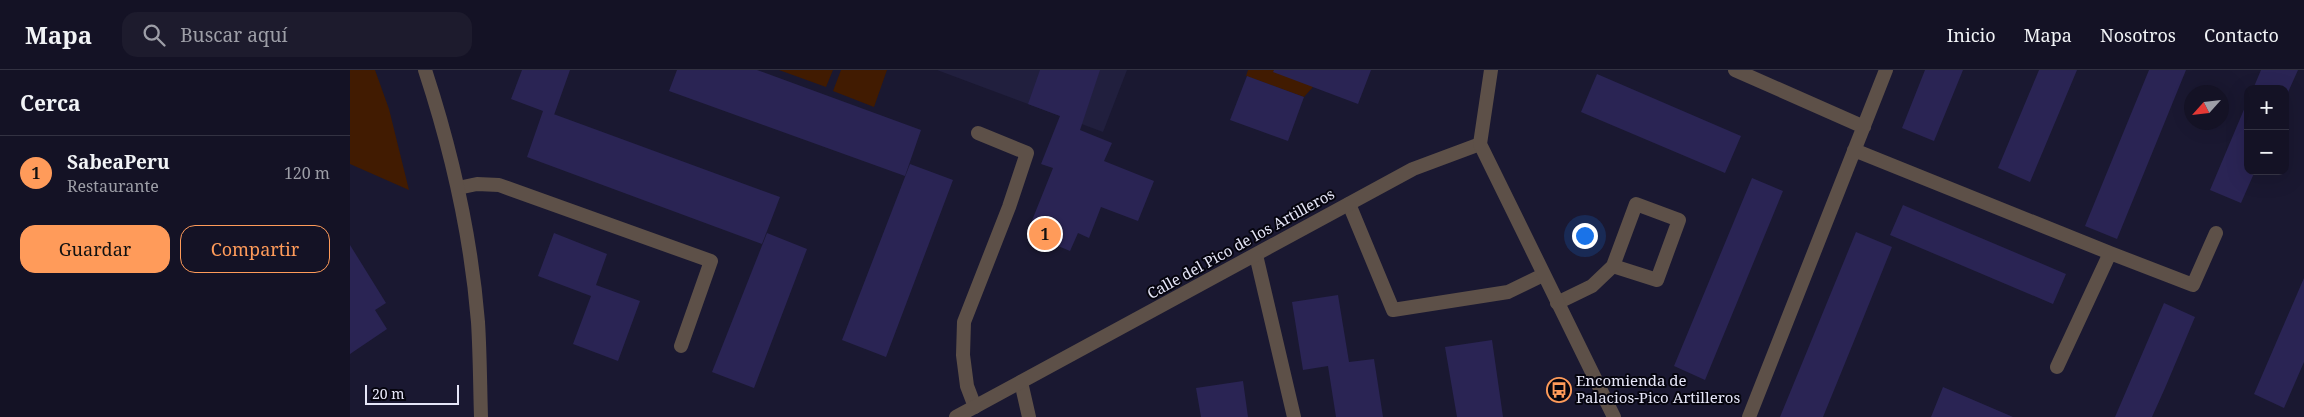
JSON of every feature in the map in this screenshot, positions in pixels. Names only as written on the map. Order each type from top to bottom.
[{"type":"street","points":[[425,70],[440,118],[458,188],[465,225],[478,322],[481,417]]},
{"type":"street","points":[[1491,70],[1480,144],[1614,417]]},
{"type":"street","points":[[1735,70],[1864,127]]},
{"type":"street","points":[[1749,417],[1886,70]]},
{"type":"street","points":[[975,407],[967,386],[963,355],[964,322],[1009,207],[1027,153],[978,133]]},
{"type":"street","name":"Calle del Pico de los Artilleros","points":[[956,417],[1413,169],[1480,144]]},
{"type":"street","points":[[1854,150],[2193,285],[2216,233]]},
{"type":"street","points":[[458,188],[477,184],[500,185],[711,261],[681,346]]},
{"type":"street","points":[[1349,204],[1393,310],[1508,292],[1543,275]]},
{"type":"street","points":[[1557,303],[1592,286],[1613,266],[1636,204],[1679,220],[1657,280],[1613,266]]},
{"type":"street","points":[[2057,368],[2110,253]]},
{"type":"street","points":[[1256,255],[1294,417]]},
{"type":"street","points":[[1021,382],[1028,417]]},
{"type":"shaded area","points":[[350,70],[375,70],[389,109],[409,190],[350,164]]},
{"type":"shaded area","points":[[779,70],[833,70],[826,87]]},
{"type":"shaded area","points":[[841,70],[887,70],[874,107],[833,91]]},
{"type":"shaded area","points":[[937,70],[1127,70],[1103,132]]},
{"type":"shaded area","points":[[1248,70],[1319,70],[1313,87],[1304,97],[1246,76]]},
{"type":"building","points":[[522,70],[570,70],[554,114],[780,197],[762,244],[527,157],[543,111],[511,99]]},
{"type":"building","points":[[677,70],[757,70],[921,130],[905,176],[669,91]]},
{"type":"building","points":[[1040,70],[1100,70],[1080,130],[1112,143],[1104,161],[1154,181],[1138,221],[1101,207],[1089,238],[1078,233],[1070,251],[1027,233],[1053,168],[1041,164],[1060,116],[1028,104]]},
{"type":"building","points":[[1274,70],[1371,70],[1358,104],[1273,72]]},
{"type":"building","points":[[1925,70],[1963,70],[1934,141],[1902,128]]},
{"type":"building","points":[[2039,70],[2077,70],[2030,182],[1998,168]]},
{"type":"building","points":[[2149,70],[2186,70],[2117,239],[2085,226]]},
{"type":"building","points":[[2261,70],[2298,70],[2289,90],[2289,85],[2255,85]]},
{"type":"building","points":[[1597,74],[1741,136],[1725,173],[1581,112]]},
{"type":"building","points":[[1247,76],[1304,97],[1288,141],[1230,120]]},
{"type":"building","points":[[2244,109],[2244,175],[2253,175],[2241,203],[2210,190]]},
{"type":"building","points":[[910,164],[953,180],[886,357],[842,340]]},
{"type":"building","points":[[1752,178],[1783,191],[1705,380],[1674,366]]},
{"type":"building","points":[[1903,205],[2066,274],[2053,304],[1890,235]]},
{"type":"building","points":[[1856,232],[1892,247],[1823,417],[1780,417]]},
{"type":"building","points":[[554,233],[607,254],[596,285],[640,301],[618,361],[573,344],[591,296],[538,276]]},
{"type":"building","points":[[767,233],[807,249],[754,388],[712,372]]},
{"type":"building","points":[[350,245],[386,303],[375,310],[387,329],[350,354]]},
{"type":"building","points":[[2304,278],[2304,362],[2284,408],[2254,394]]},
{"type":"building","points":[[1338,295],[1349,362],[1374,359],[1383,417],[1336,417],[1328,366],[1303,370],[1292,302]]},
{"type":"building","points":[[2164,303],[2195,317],[2165,388],[2152,417],[2115,417]]},
{"type":"building","points":[[1492,340],[1503,417],[1457,417],[1445,347]]},
{"type":"building","points":[[1243,381],[1248,417],[1201,417],[1196,388]]},
{"type":"building","points":[[1943,387],[2013,417],[1931,417]]},
{"type":"place","name":"SabeaPeru","points":[[1045,234]]},
{"type":"place","name":"Encomienda de Palacios-Pico Artilleros","points":[[1559,390]]}]
